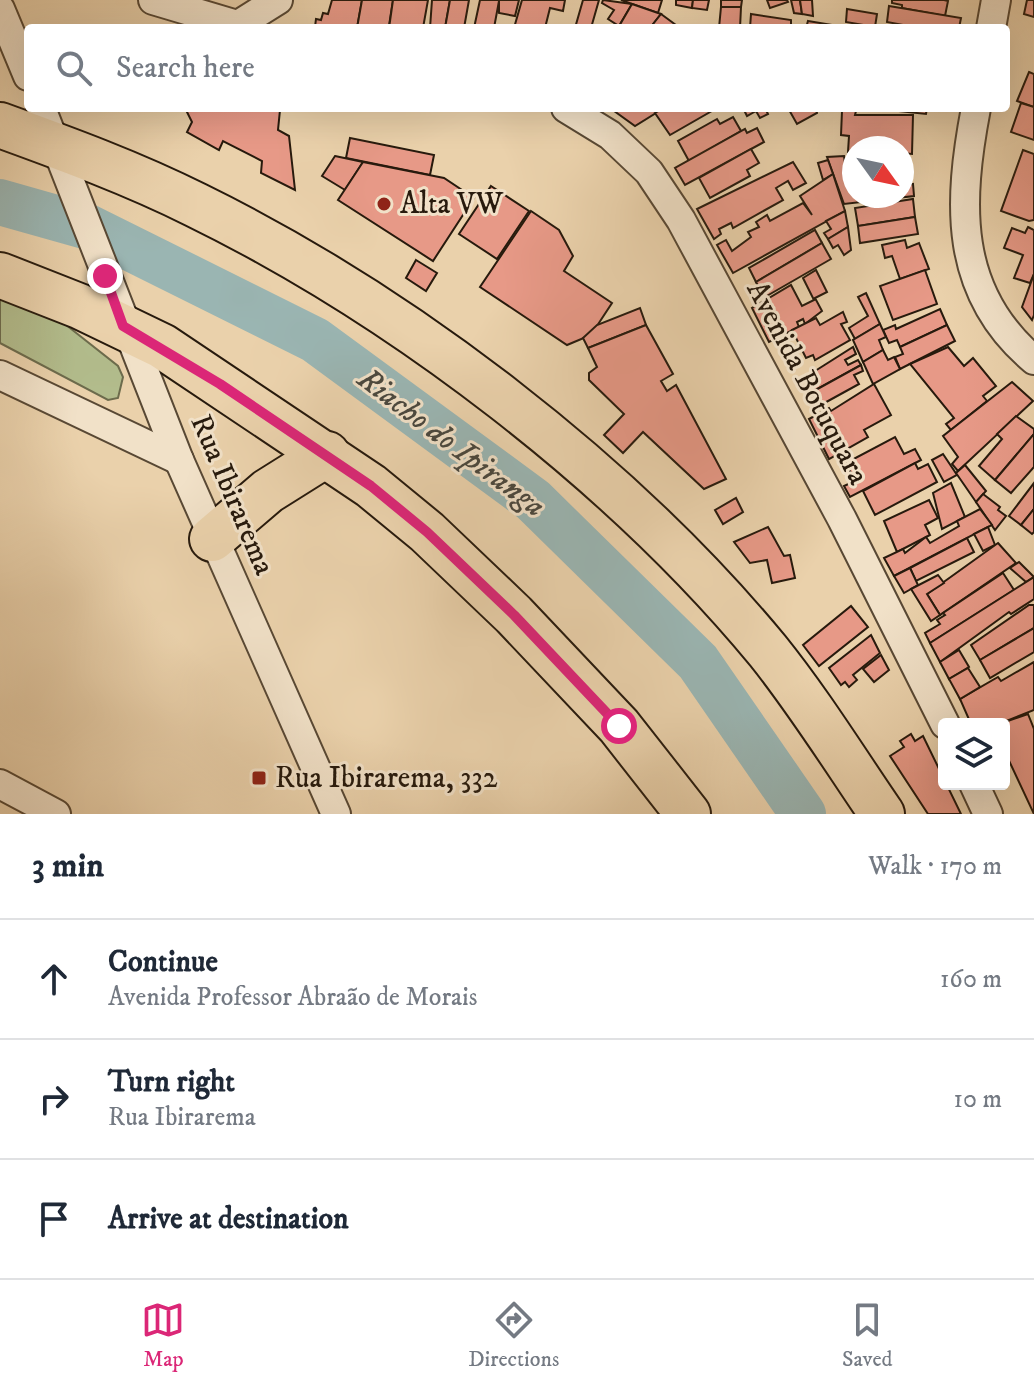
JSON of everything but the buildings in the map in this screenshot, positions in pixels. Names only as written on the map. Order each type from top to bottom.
[{"type":"main road","points":[[0,125],[55,142],[197,205],[323,274],[420,336],[624,499],[767,651],[882,814]]},
{"type":"main road","points":[[0,275],[123,326],[162,346],[327,454],[427,532],[514,615],[619,726],[688,814]]},
{"type":"main road","points":[[212,539],[260,497],[327,454]]},
{"type":"street","points":[[153,0],[232,24]]},
{"type":"street","points":[[246,24],[278,0]]},
{"type":"street","points":[[992,24],[996,0]]},
{"type":"street","points":[[0,9],[24,66]]},
{"type":"street","name":"Avenida Botuquara","points":[[573,112],[610,135],[649,172],[681,220],[842,519],[942,718]]},
{"type":"street","points":[[976,112],[964,207],[967,253],[983,296],[997,319],[1034,360]]},
{"type":"street","name":"Rua Ibirarema","points":[[55,142],[123,326],[212,539],[336,814]]},
{"type":"street","points":[[0,375],[179,460]]},
{"type":"street","points":[[0,784],[56,814]]},
{"type":"street","points":[[977,790],[988,814]]},
{"type":"green space","points":[[0,290],[56,317],[118,366],[123,377],[118,398],[108,400],[0,343]]},
{"type":"waterway","name":"Riacho do Ipiranga","points":[[0,202],[88,227],[315,340],[533,500],[698,662],[803,814]]},
{"type":"place","name":"Alta VW","points":[[384,204]]},
{"type":"place","name":"Rua Ibirarema, 332","points":[[259,778]]},
{"type":"route","points":[[105,276],[123,326],[162,346],[371,486],[427,532],[514,615],[619,726]]}]
